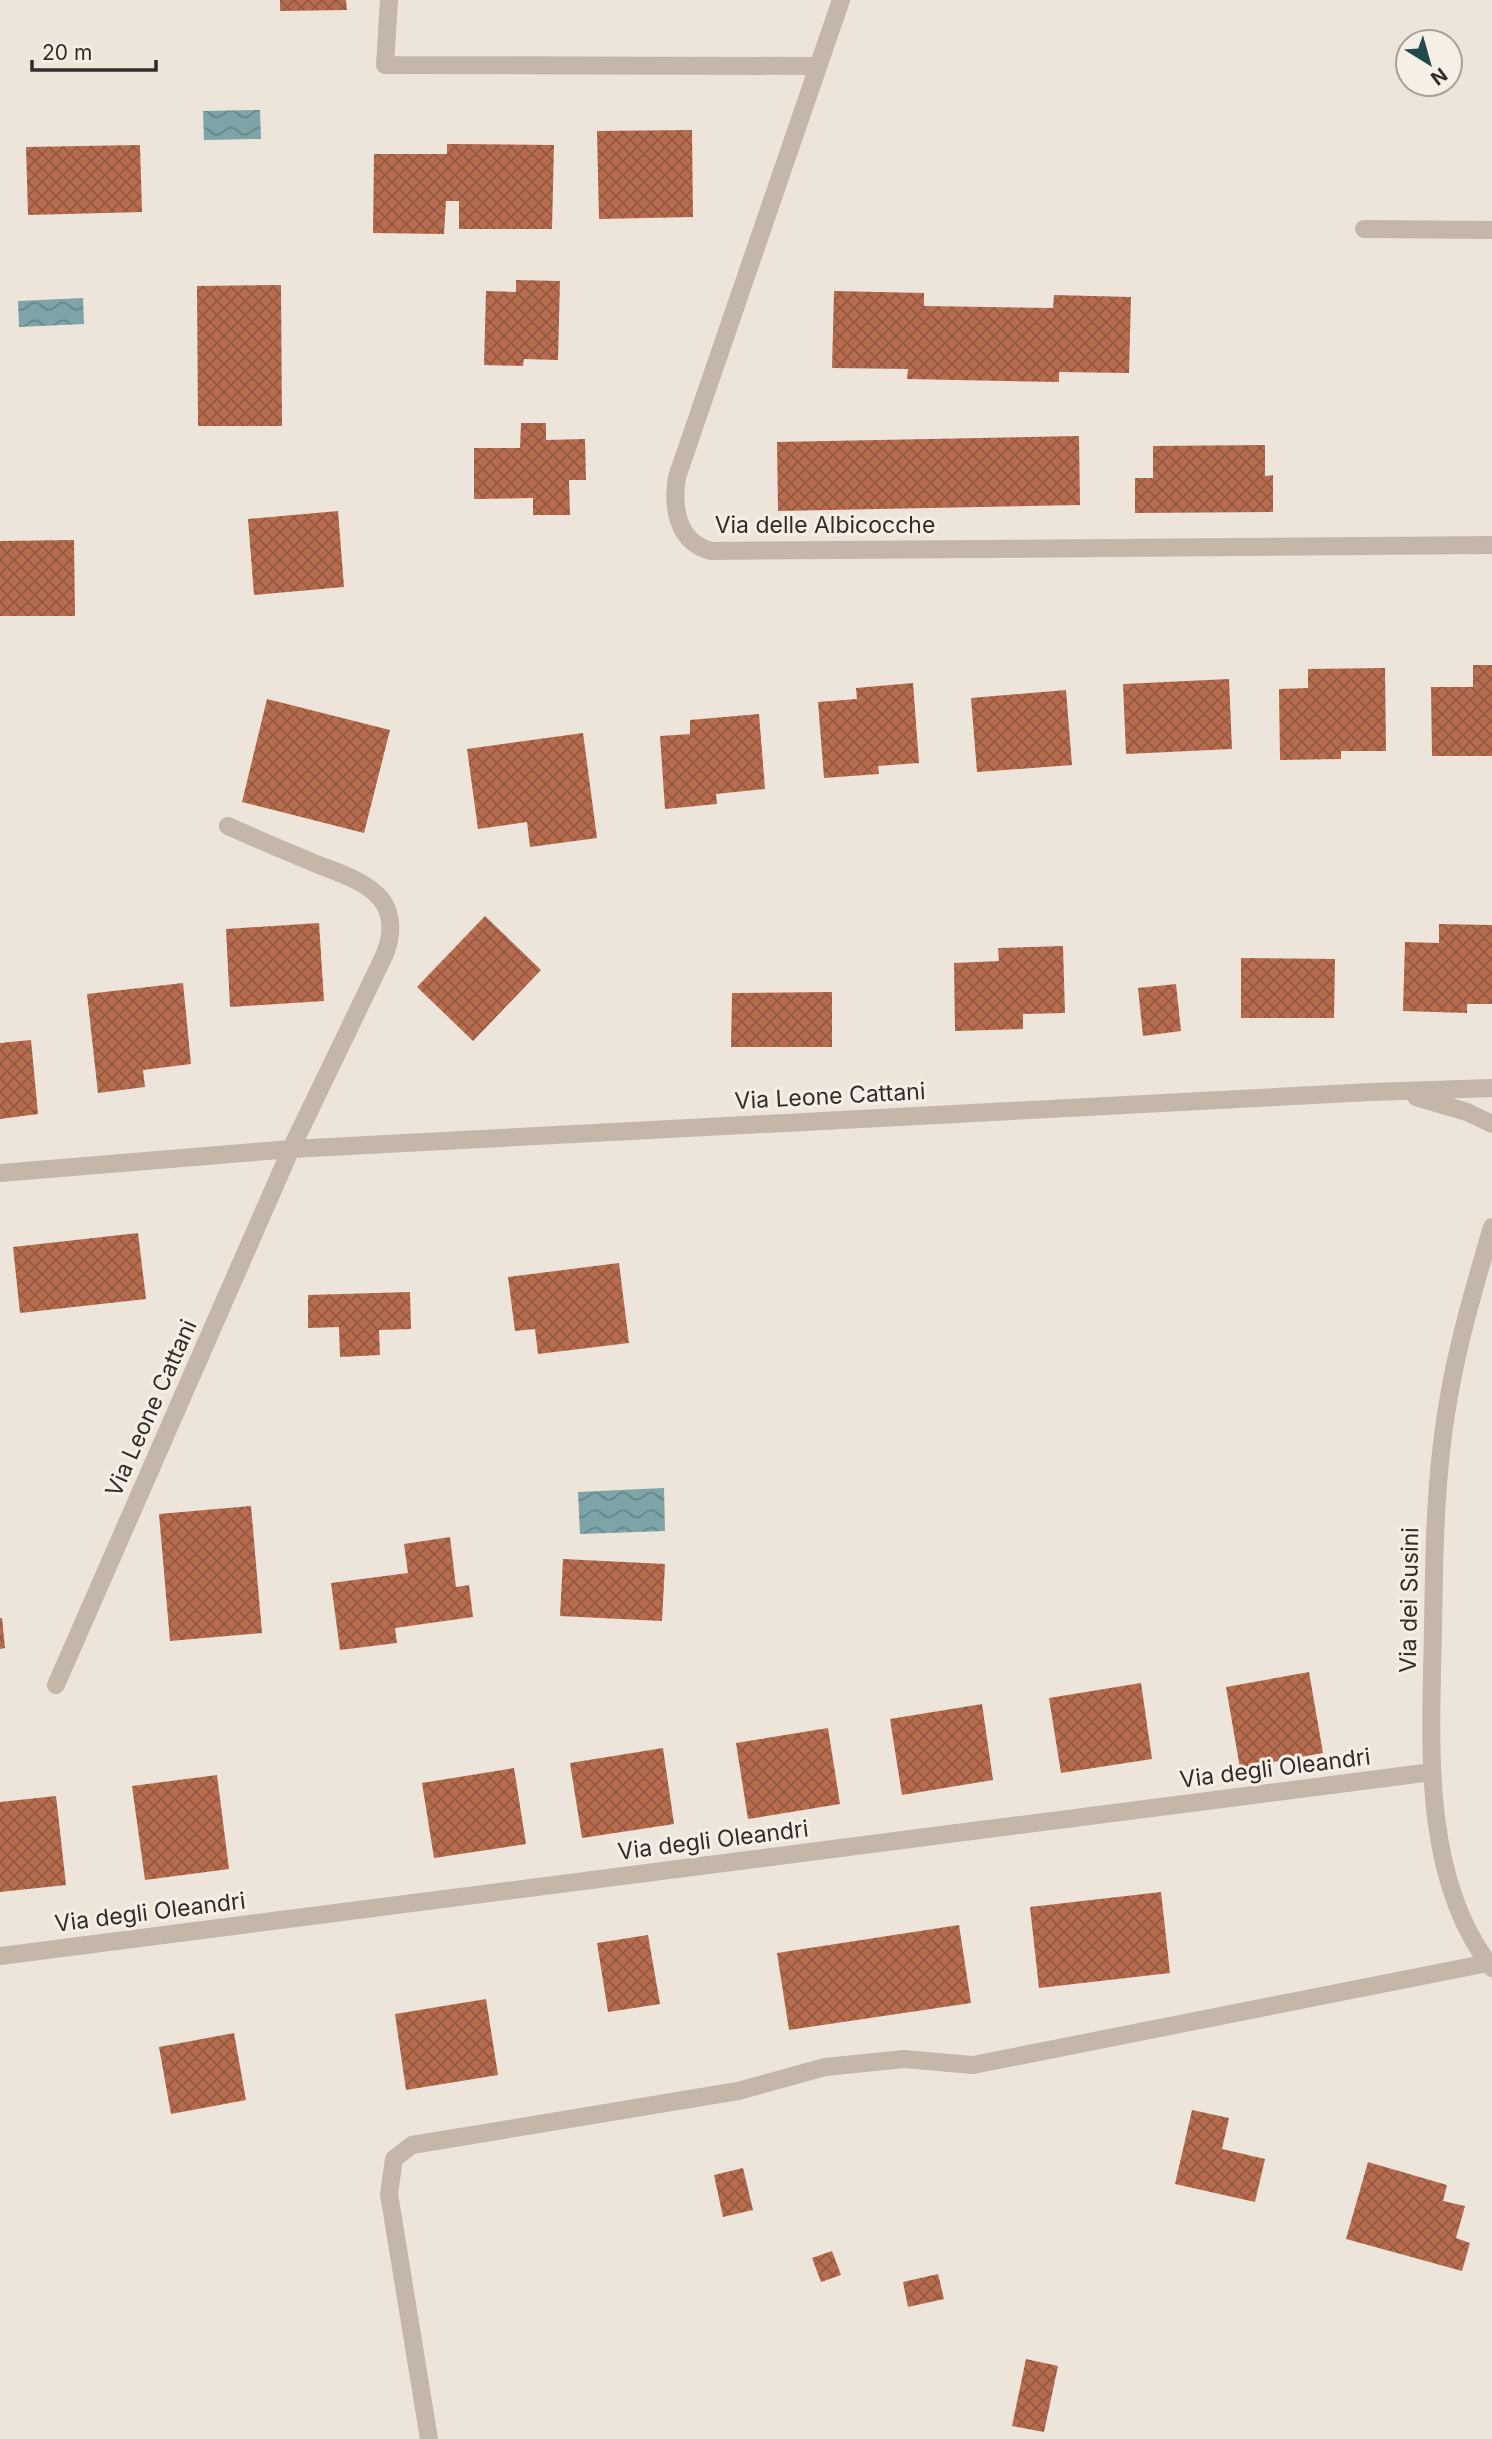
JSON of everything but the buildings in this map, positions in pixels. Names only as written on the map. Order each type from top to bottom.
[{"type":"street","points":[[389,0],[385,65],[818,66]]},
{"type":"street","name":"Via delle Albicocche","points":[[841,0],[677,477],[674,495],[681,527],[698,548],[711,551],[1492,545]]},
{"type":"street","points":[[1364,229],[1492,230]]},
{"type":"street","name":"Via Leone Cattani","points":[[56,1685],[291,1149],[387,949],[390,937],[388,911],[373,891],[351,878],[228,827]]},
{"type":"street","name":"Via Leone Cattani","points":[[0,1173],[291,1149],[1371,1092],[1492,1088]]},
{"type":"street","name":"Via Leone Cattani","points":[[1371,1092],[1430,1100],[1467,1112],[1492,1124]]},
{"type":"street","name":"Via dei Susini","points":[[1490,1965],[1475,1945],[1455,1899],[1440,1838],[1432,1772],[1433,1566],[1438,1472],[1447,1403],[1461,1334],[1492,1227]]},
{"type":"street","name":"Via degli Oleandri","points":[[0,1956],[1432,1772]]},
{"type":"street","points":[[429,2439],[389,2194],[394,2159],[412,2145],[737,2091],[825,2067],[904,2060],[973,2065],[1490,1965]]},
{"type":"water","points":[[260,110],[261,139],[204,140],[203,111]]},
{"type":"water","points":[[83,298],[84,324],[19,327],[18,301]]},
{"type":"water","points":[[664,1488],[665,1531],[580,1534],[578,1492]]}]
